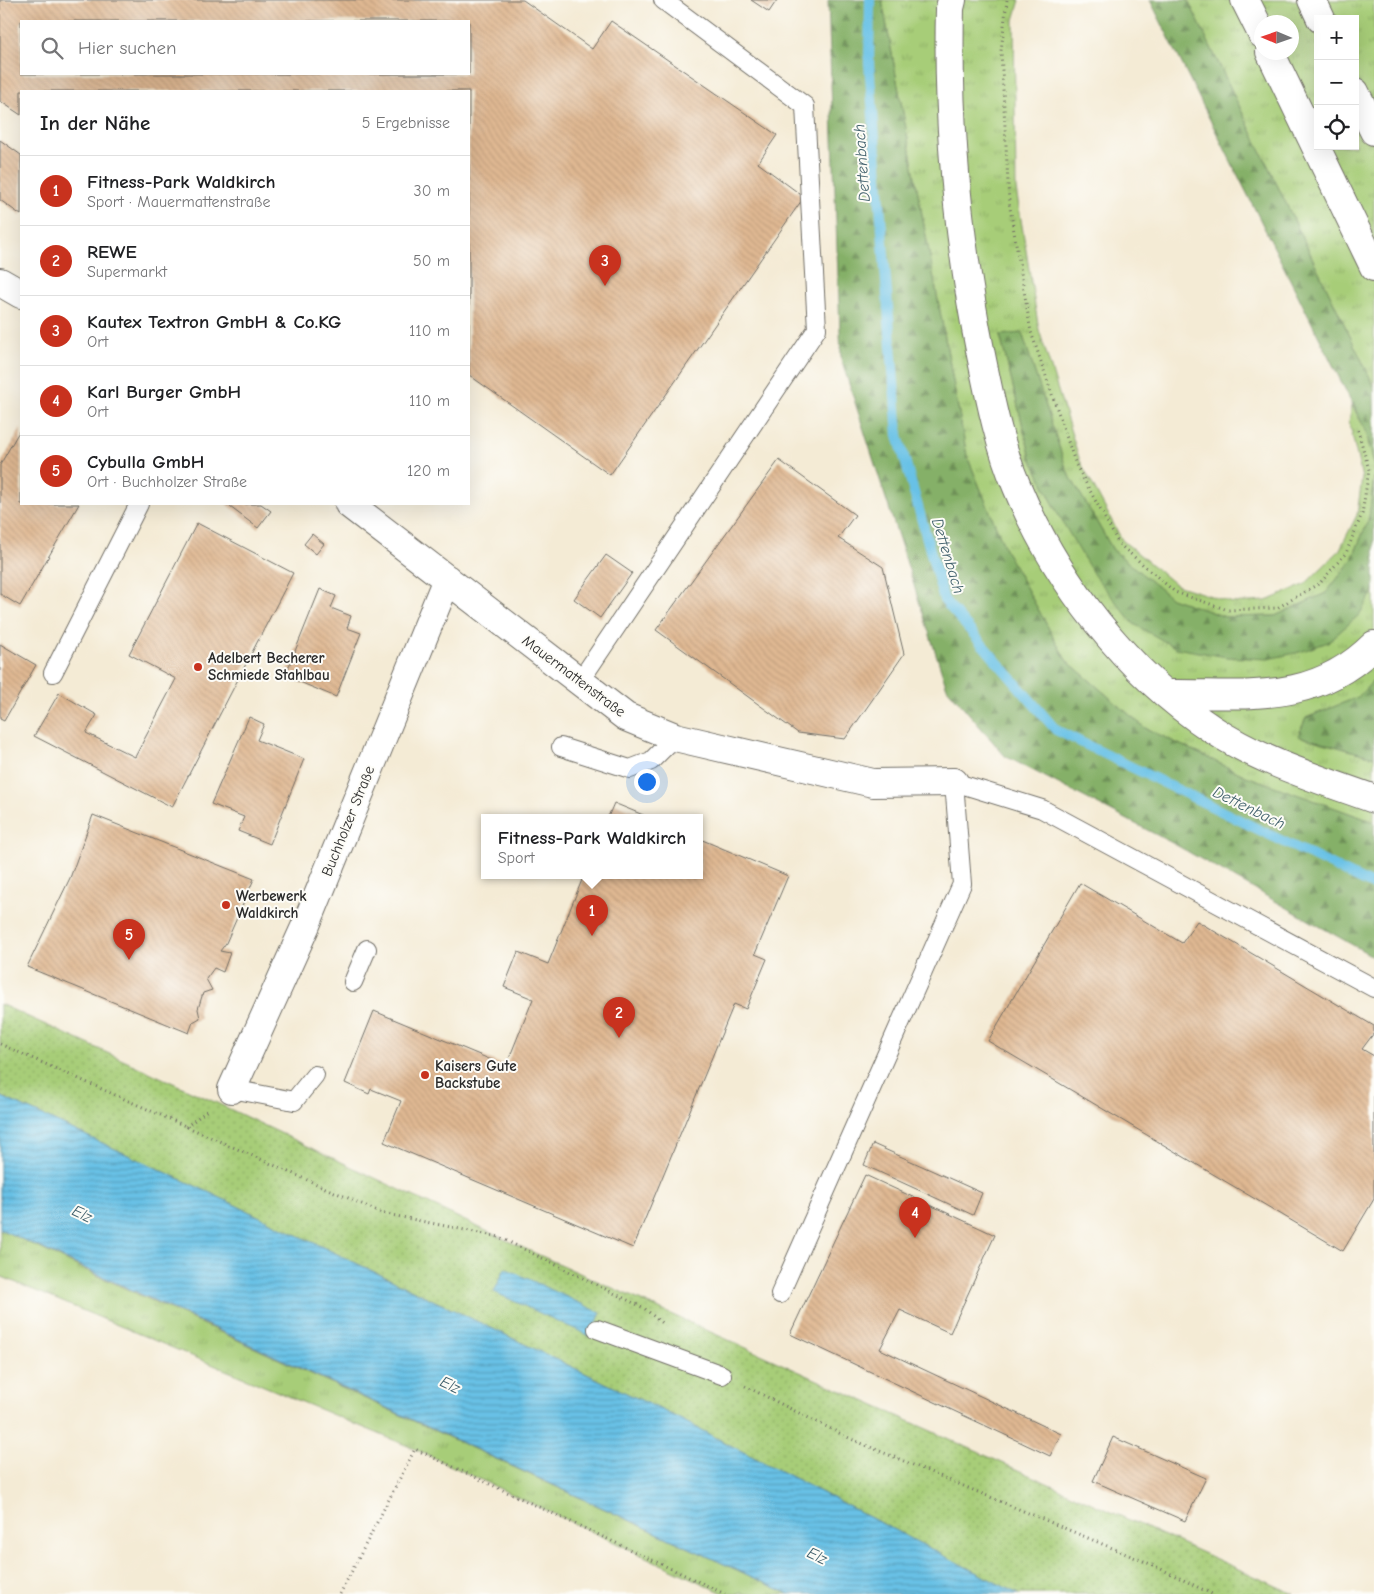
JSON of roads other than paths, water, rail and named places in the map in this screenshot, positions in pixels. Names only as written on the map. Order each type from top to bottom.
[{"type":"main road","points":[[1245,0],[1254,18]]},
{"type":"main road","points":[[1312,0],[1319,15]]},
{"type":"main road","points":[[949,3],[948,72],[950,134],[960,234],[971,306],[999,436],[1016,487],[1043,540],[1065,577],[1108,636],[1132,662],[1212,729],[1272,762],[1374,799]]},
{"type":"main road","points":[[1274,60],[1374,267]]},
{"type":"main road","points":[[1359,100],[1374,131]]},
{"type":"main road","name":"Mauermattenstraße","points":[[350,505],[626,716],[675,736],[873,782],[954,782]]},
{"type":"main road","name":"Buchholzer Straße","points":[[232,1089],[306,925],[447,579]]},
{"type":"main road","points":[[1168,694],[1254,695],[1286,692],[1319,682],[1343,671],[1374,645]]},
{"type":"lane","points":[[580,681],[817,329],[805,106],[663,0]]},
{"type":"lane","points":[[53,673],[138,505]]},
{"type":"lane","points":[[561,747],[630,769],[651,761],[675,736]]},
{"type":"lane","points":[[780,1294],[962,884],[954,782],[1042,809],[1374,988]]},
{"type":"lane","points":[[353,982],[367,949]]},
{"type":"lane","points":[[232,1089],[294,1101],[315,1074]]},
{"type":"lane","points":[[597,1329],[722,1375]]},
{"type":"water","name":"Elz","points":[[0,1096],[204,1190],[672,1415],[1018,1594],[789,1594],[0,1229]]},
{"type":"water","points":[[505,1268],[601,1313],[590,1336],[494,1292]]},
{"type":"waterway","name":"Dettenbach","points":[[870,0],[869,63],[898,435],[944,600],[1056,730],[1374,886]]},
{"type":"place","name":"Kautex Textron GmbH & Co.KG","points":[[605,286]]},
{"type":"place","name":"Adelbert Becherer Schmiede Stahlbau","points":[[198,667]]},
{"type":"place","name":"Werbewerk Waldkirch","points":[[226,905]]},
{"type":"place","name":"Fitness-Park Waldkirch","points":[[592,936]]},
{"type":"place","name":"Cybulla GmbH","points":[[129,960]]},
{"type":"place","name":"REWE","points":[[619,1038]]},
{"type":"place","name":"Kaisers Gute Backstube","points":[[425,1075]]},
{"type":"place","name":"Karl Burger GmbH","points":[[915,1238]]}]
